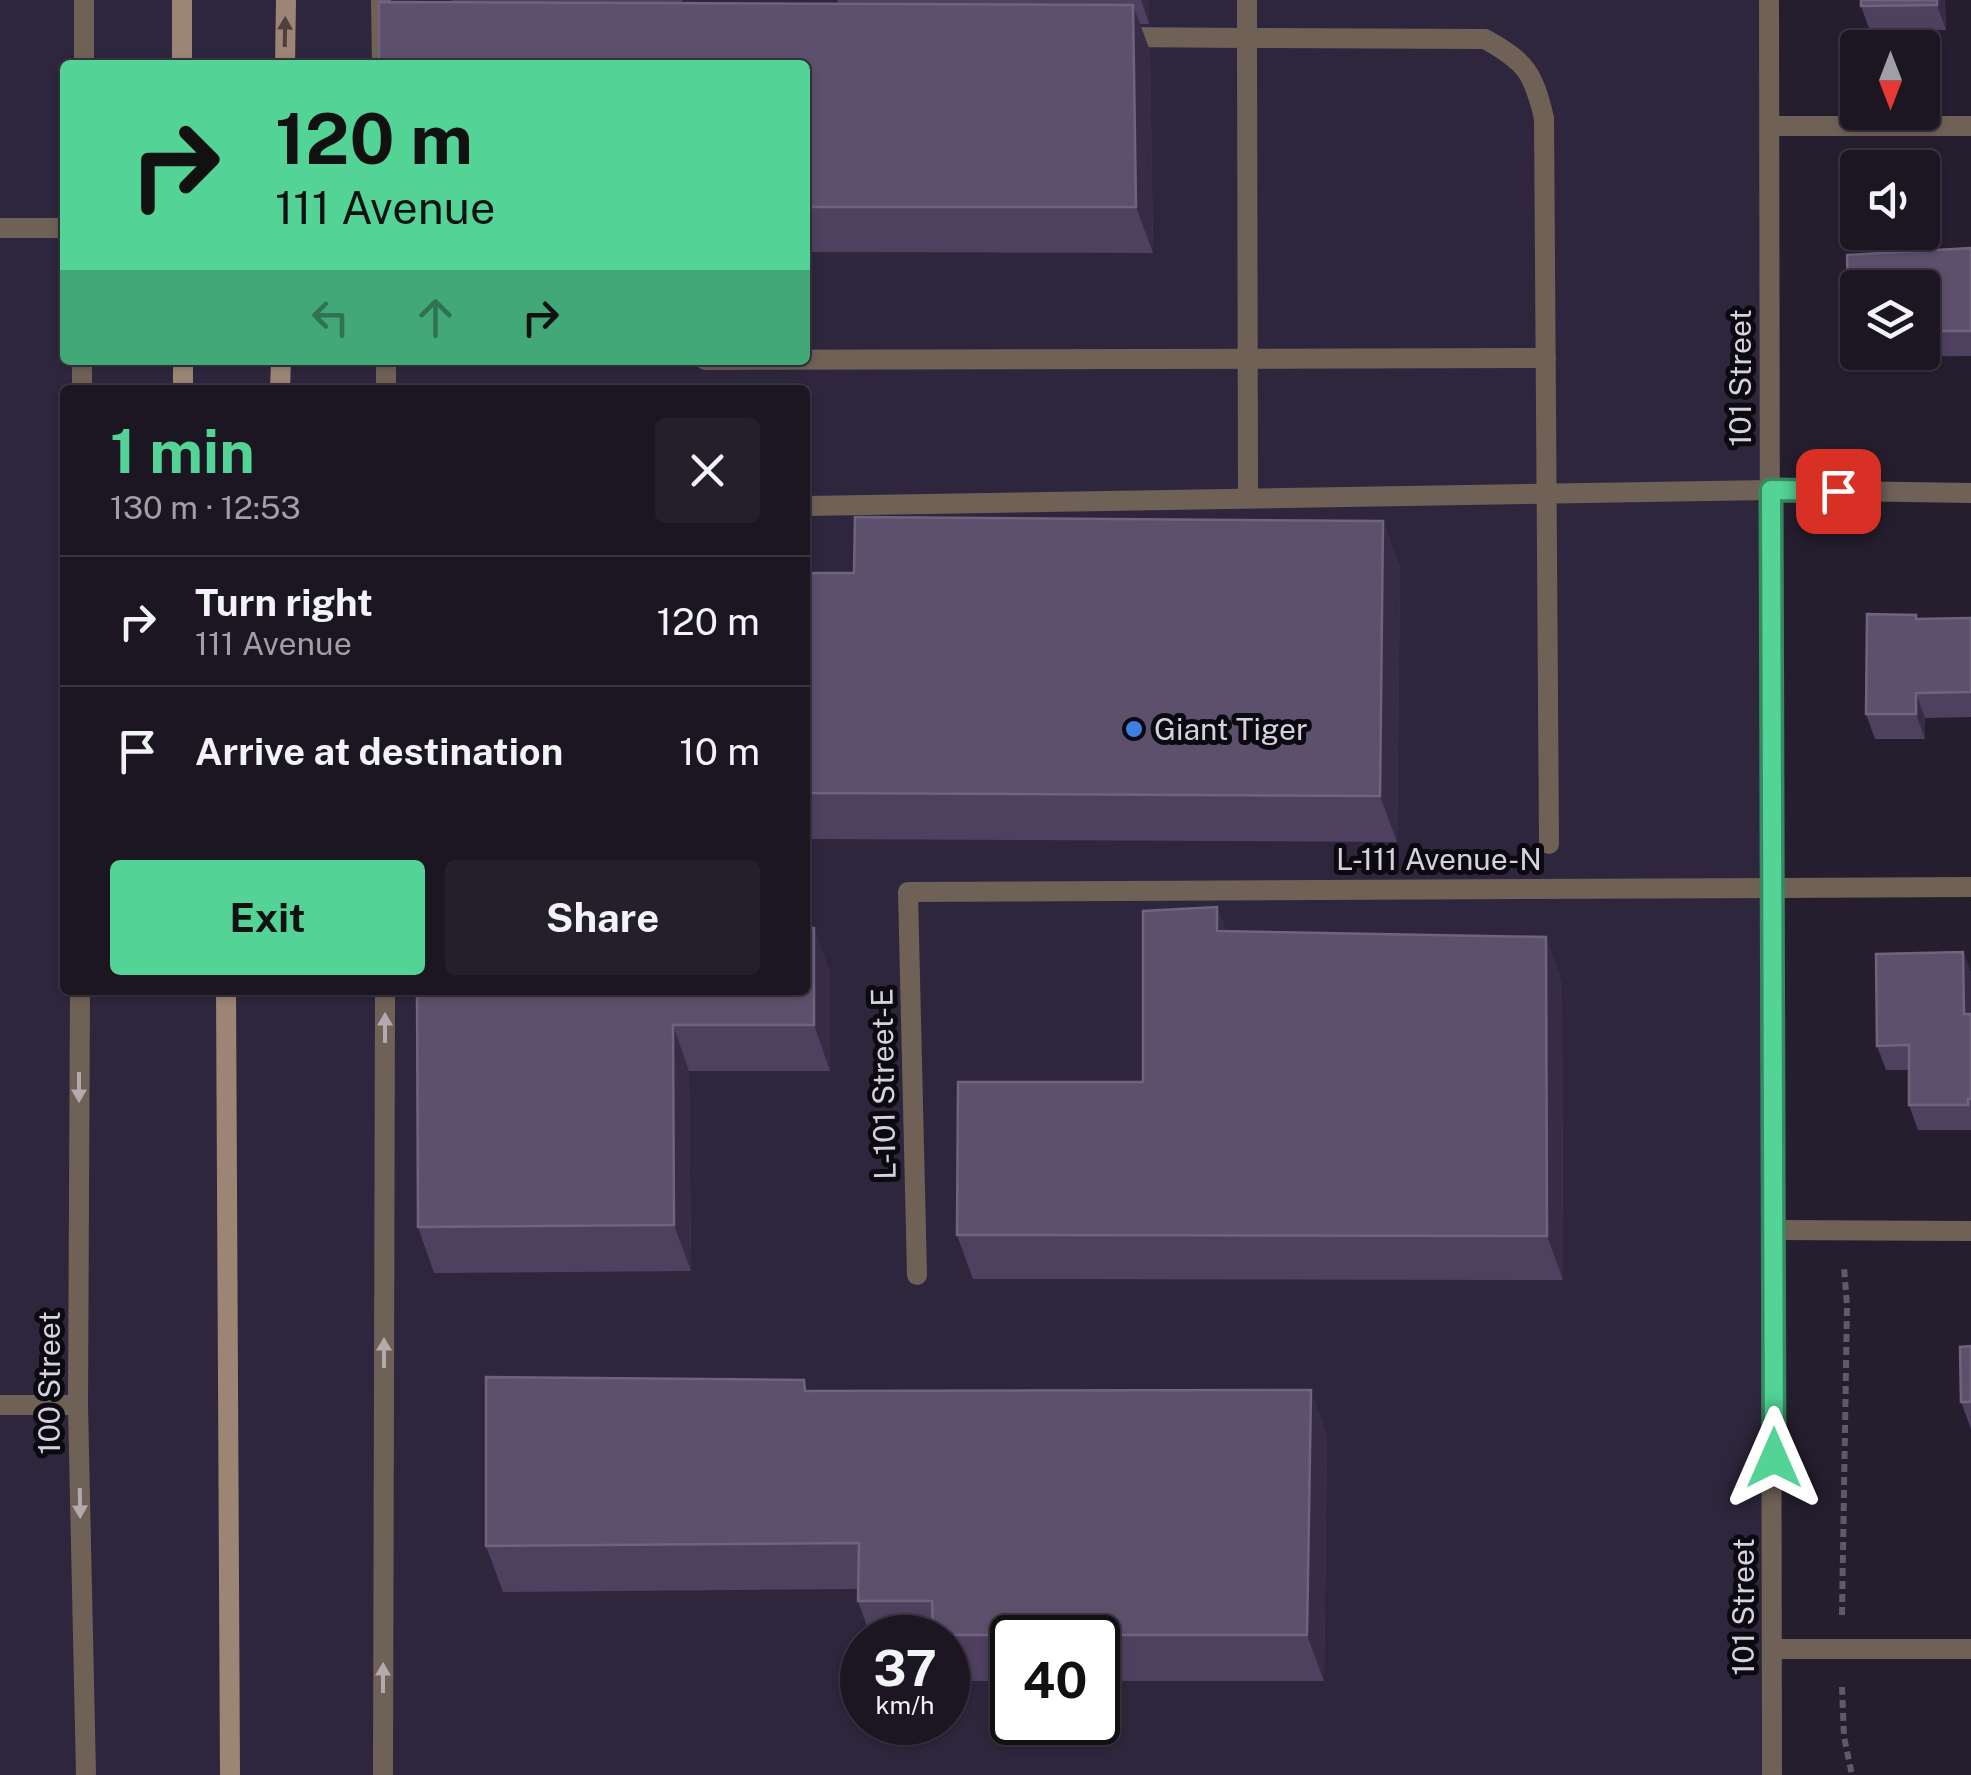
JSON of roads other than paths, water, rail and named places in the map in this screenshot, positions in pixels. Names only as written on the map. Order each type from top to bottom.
[{"type":"main road","points":[[182,0],[182,60]]},
{"type":"main road","points":[[285,60],[286,0]]},
{"type":"main road","points":[[226,995],[230,1775]]},
{"type":"street","points":[[84,0],[84,60]]},
{"type":"street","points":[[381,0],[392,34],[384,60]]},
{"type":"street","points":[[1247,0],[1248,498]]},
{"type":"street","name":"101 Street","points":[[1769,0],[1772,1775]]},
{"type":"street","points":[[1091,37],[1486,39],[1520,58],[1536,82],[1544,118],[1549,844]]},
{"type":"street","points":[[1770,126],[1971,126]]},
{"type":"street","points":[[0,228],[60,228]]},
{"type":"street","points":[[810,360],[1546,358]]},
{"type":"street","points":[[810,506],[1771,490],[1971,493]]},
{"type":"street","name":"L-111 Avenue-N","points":[[908,892],[1971,887]]},
{"type":"street","name":"L-101 Street-E","points":[[908,892],[917,1275]]},
{"type":"street","name":"100 Street","points":[[80,995],[78,1405],[86,1775]]},
{"type":"street","points":[[383,1775],[385,995]]},
{"type":"street","points":[[1774,1230],[1971,1231]]},
{"type":"street","points":[[0,1405],[78,1405]]},
{"type":"street","points":[[1774,1649],[1971,1649]]},
{"type":"place","name":"Giant Tiger","points":[[1134,729]]}]
